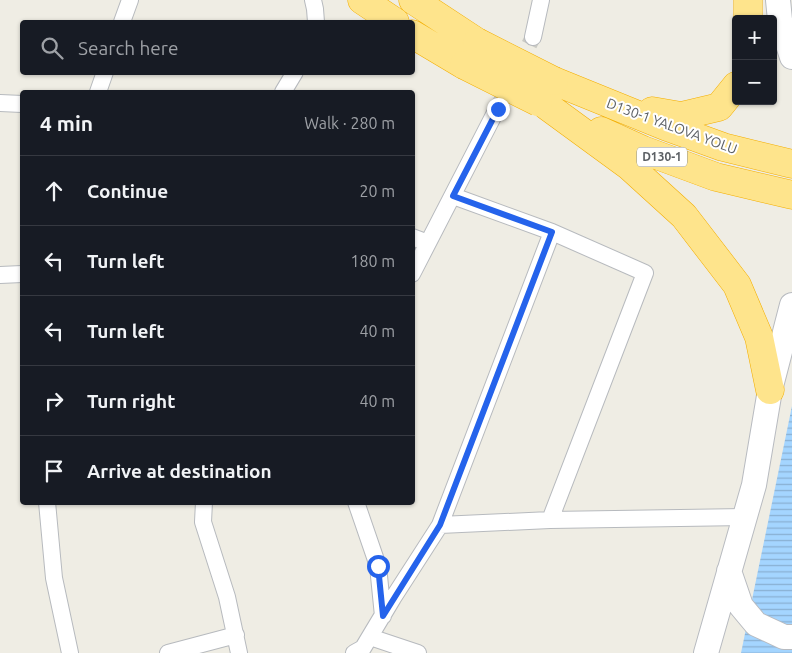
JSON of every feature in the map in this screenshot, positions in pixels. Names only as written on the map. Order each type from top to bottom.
[{"type":"highway","name":"D130-1","points":[[362,0],[391,20]]},
{"type":"highway","name":"D130-1","points":[[413,0],[470,53]]},
{"type":"highway","points":[[748,0],[748,15]]},
{"type":"highway","name":"D130-1","points":[[415,34],[470,53],[643,150],[716,177],[792,195]]},
{"type":"highway","points":[[616,106],[681,116],[719,107],[732,91]]},
{"type":"highway","points":[[546,96],[629,166],[684,216],[737,285],[759,336],[770,390]]},
{"type":"highway","name":"D130-1 YALOVA YOLU","points":[[546,96],[616,106],[723,147],[792,164]]},
{"type":"main road","points":[[778,0],[780,20],[792,57]]},
{"type":"main road","points":[[706,653],[754,485],[770,390],[792,305]]},
{"type":"main road","points":[[729,571],[741,606],[756,624],[784,637],[792,637]]},
{"type":"street","points":[[123,20],[130,0]]},
{"type":"street","points":[[313,0],[316,20]]},
{"type":"street","points":[[533,37],[541,0]]},
{"type":"street","points":[[99,90],[104,75]]},
{"type":"street","points":[[283,90],[293,75]]},
{"type":"street","points":[[0,102],[20,104]]},
{"type":"street","points":[[415,268],[498,109]]},
{"type":"street","points":[[453,196],[552,232],[645,273],[550,520]]},
{"type":"street","points":[[354,653],[363,648],[440,525],[552,232]]},
{"type":"street","points":[[415,238],[428,244]]},
{"type":"street","points":[[0,275],[20,274]]},
{"type":"street","points":[[47,505],[54,578],[70,653]]},
{"type":"street","points":[[204,505],[203,522],[228,597],[239,653]]},
{"type":"street","points":[[357,505],[378,566],[383,616]]},
{"type":"street","points":[[440,525],[550,520],[745,517]]},
{"type":"street","points":[[168,653],[236,635]]},
{"type":"street","points":[[370,637],[418,653]]},
{"type":"water","points":[[792,406],[792,653],[741,653]]},
{"type":"tunnel","points":[[497,109],[533,37]]},
{"type":"route","points":[[378,566],[383,616],[440,525],[552,232],[453,196],[498,109]]}]
